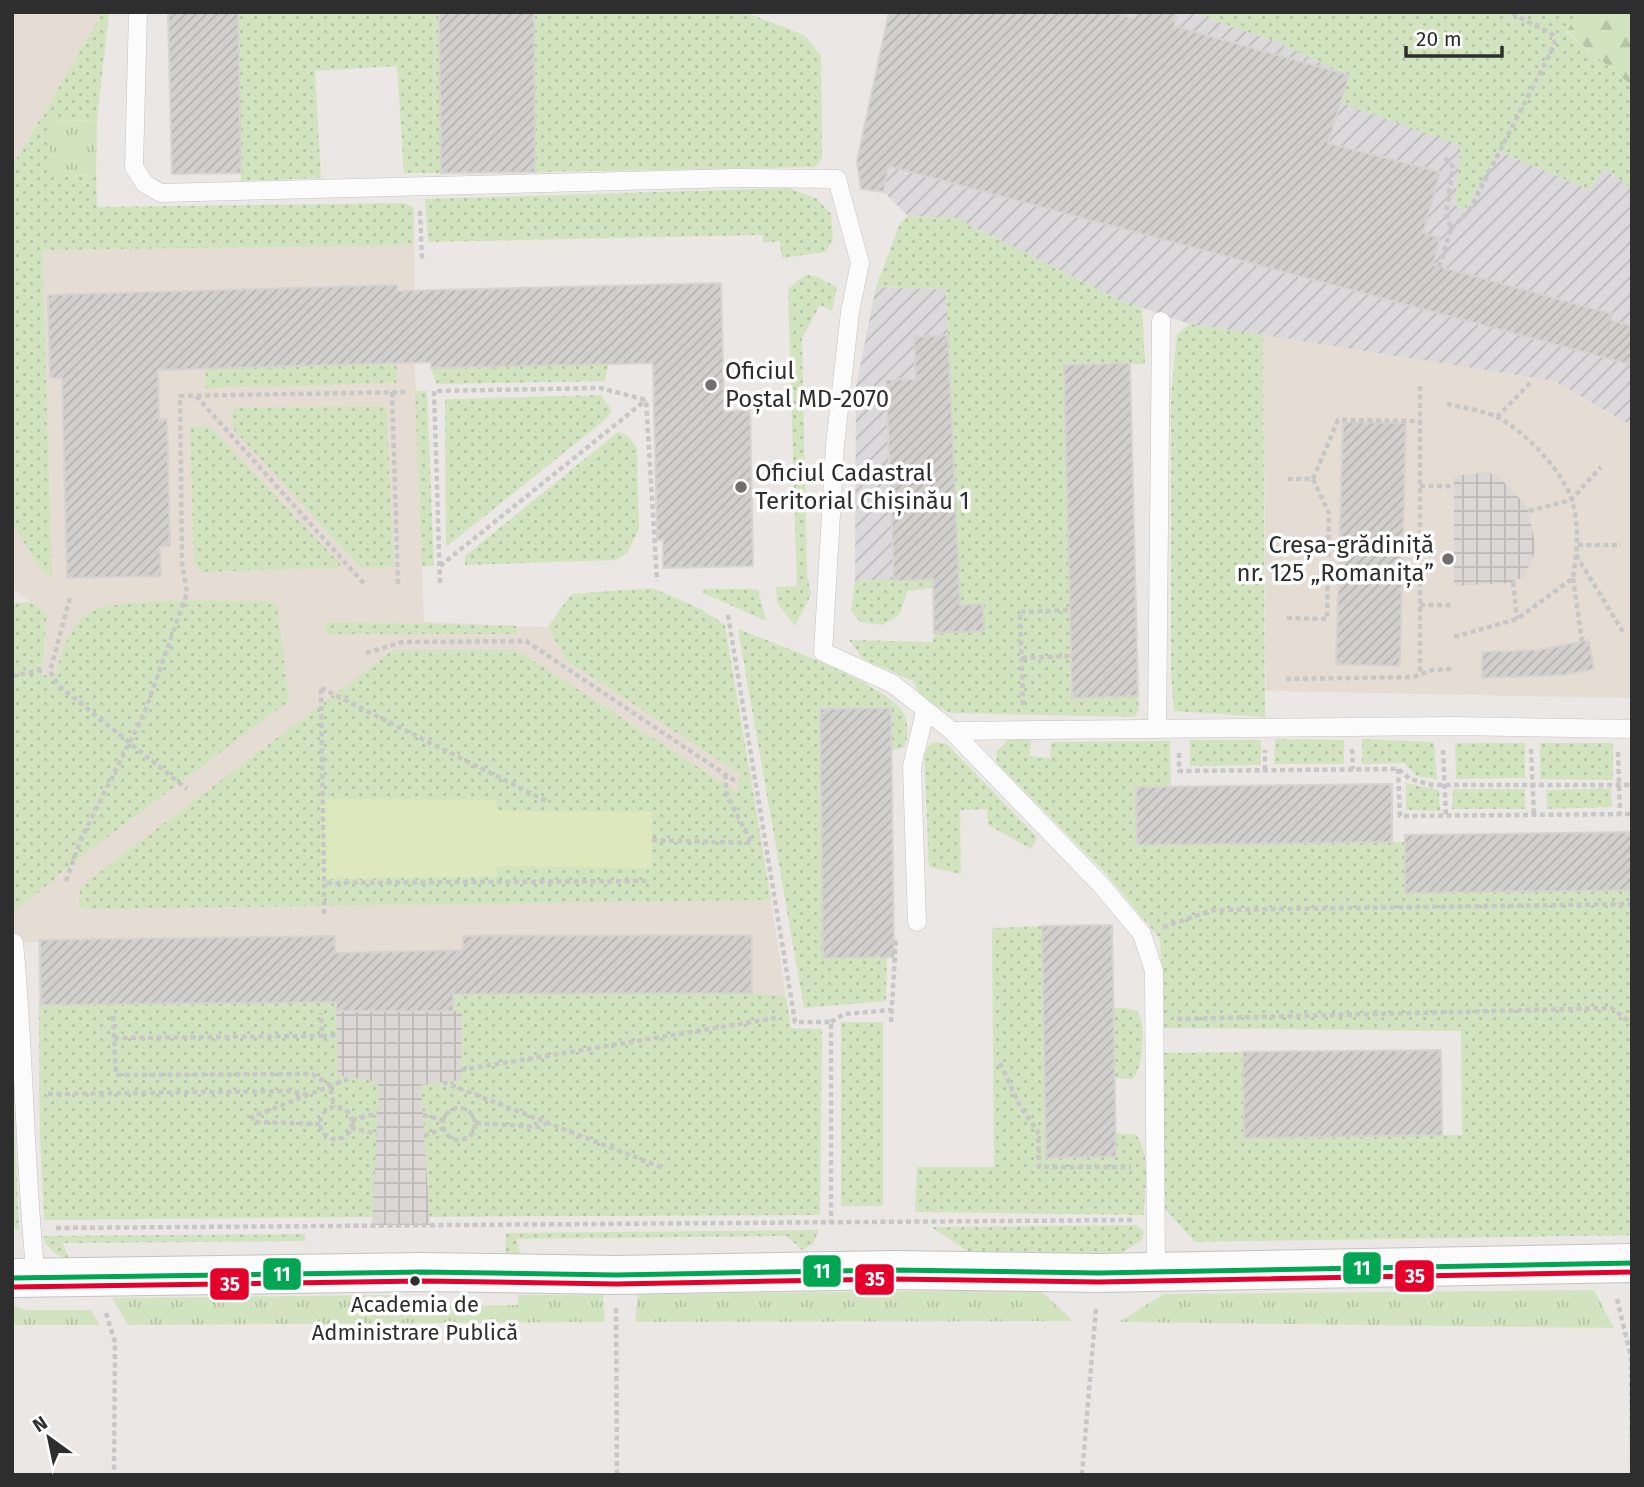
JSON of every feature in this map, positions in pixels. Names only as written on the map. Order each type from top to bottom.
[{"type":"street","points":[[24,1278],[422,1272],[616,1275],[893,1270],[1099,1273],[1156,1269],[1619,1262]]},
{"type":"lane","points":[[138,12],[132,156],[134,167],[145,184],[161,193],[736,178],[837,179],[860,263],[850,312],[835,445],[823,652],[892,684],[952,731],[1034,813],[1142,934],[1154,971],[1156,1269]]},
{"type":"lane","points":[[1157,729],[1161,321]]},
{"type":"lane","points":[[917,922],[912,765],[925,712]]},
{"type":"lane","points":[[952,731],[1442,726],[1624,729]]},
{"type":"lane","points":[[14,943],[21,1017],[31,1232],[24,1278]]},
{"type":"path","points":[[1439,267],[1451,229],[1469,211],[1556,44],[1552,34],[1509,12]]},
{"type":"path","points":[[1445,158],[1453,167],[1447,213],[1451,229]]},
{"type":"path","points":[[419,187],[422,259]]},
{"type":"path","points":[[1497,417],[1531,382]]},
{"type":"path","points":[[1420,386],[1420,675]]},
{"type":"path","points":[[440,583],[434,391],[600,388],[646,400]]},
{"type":"path","points":[[392,392],[398,584]]},
{"type":"path","points":[[66,881],[81,839],[144,714],[187,593],[181,562],[180,396],[405,392]]},
{"type":"path","points":[[195,396],[366,586]]},
{"type":"path","points":[[439,567],[646,400]]},
{"type":"path","points":[[646,400],[657,581]]},
{"type":"path","points":[[1447,404],[1497,417],[1523,434],[1548,462],[1571,500],[1578,544],[1573,578],[1583,641]]},
{"type":"path","points":[[1287,618],[1327,619],[1329,513],[1313,479],[1338,420],[1420,421]]},
{"type":"path","points":[[1529,511],[1571,500],[1601,467]]},
{"type":"path","points":[[1288,479],[1313,479]]},
{"type":"path","points":[[1420,486],[1454,486]]},
{"type":"path","points":[[1578,544],[1621,545]]},
{"type":"path","points":[[1576,555],[1623,632]]},
{"type":"path","points":[[1454,637],[1517,619],[1573,578]]},
{"type":"path","points":[[1513,582],[1517,619]]},
{"type":"path","points":[[70,598],[50,671],[58,685],[187,789]]},
{"type":"path","points":[[1420,605],[1454,605]]},
{"type":"path","points":[[1024,731],[1020,612],[1070,610]]},
{"type":"path","points":[[728,615],[795,1022],[831,1022],[844,1014],[891,1010]]},
{"type":"path","points":[[366,653],[402,642],[526,641],[736,781]]},
{"type":"path","points":[[1022,658],[1071,656]]},
{"type":"path","points":[[1286,679],[1420,675],[1453,669]]},
{"type":"path","points":[[12,677],[43,670]]},
{"type":"path","points":[[324,914],[321,688],[545,802]]},
{"type":"path","points":[[1442,726],[1446,816]]},
{"type":"path","points":[[1530,727],[1534,815]]},
{"type":"path","points":[[1177,729],[1179,771],[1398,769],[1410,779],[1444,785],[1632,785]]},
{"type":"path","points":[[1620,814],[1624,729]]},
{"type":"path","points":[[1398,769],[1400,816],[1632,814]]},
{"type":"path","points":[[652,840],[752,843],[727,796],[725,774]]},
{"type":"path","points":[[324,883],[650,881]]},
{"type":"path","points":[[891,1022],[896,926],[916,898]]},
{"type":"path","points":[[1142,934],[1213,910],[1632,904]]},
{"type":"path","points":[[1155,1020],[1612,1008],[1632,1024]]},
{"type":"path","points":[[321,1013],[322,1036]]},
{"type":"path","points":[[113,1016],[116,1075],[312,1074],[330,1085],[334,1107]]},
{"type":"path","points":[[461,1070],[776,1018]]},
{"type":"path","points":[[831,1022],[831,1222]]},
{"type":"path","points":[[114,1038],[337,1035]]},
{"type":"path","points":[[1000,1063],[1020,1106],[1038,1132],[1039,1167],[1156,1168]]},
{"type":"path","points":[[320,1124],[254,1122],[252,1117],[350,1077]]},
{"type":"path","points":[[443,1082],[663,1168]]},
{"type":"path","points":[[48,1094],[289,1091],[307,1095]]},
{"type":"path","points":[[334,1107],[345,1109],[352,1119],[351,1128],[345,1136],[334,1139],[325,1134],[320,1124],[322,1114],[334,1107]]},
{"type":"path","points":[[458,1108],[472,1114],[476,1123],[472,1133],[463,1140],[452,1138],[444,1128],[443,1120],[449,1111],[458,1108]]},
{"type":"path","points":[[352,1119],[378,1114]]},
{"type":"path","points":[[423,1115],[443,1120]]},
{"type":"path","points":[[476,1123],[540,1127],[548,1122]]},
{"type":"path","points":[[351,1128],[377,1134]]},
{"type":"path","points":[[424,1136],[444,1128]]},
{"type":"path","points":[[31,1232],[44,1228],[1156,1219]]},
{"type":"path","points":[[1619,1262],[1631,1357],[1632,1475]]},
{"type":"path","points":[[1082,1475],[1099,1273]]},
{"type":"path","points":[[616,1275],[617,1475]]},
{"type":"path","points":[[83,1277],[109,1318],[115,1342],[114,1475]]},
{"type":"shaded area","points":[[12,12],[103,12],[12,167]]},
{"type":"shaded area","points":[[889,12],[1191,12],[1274,41],[1349,75],[1342,103],[1461,145],[1455,205],[1464,209],[1499,151],[1590,190],[1603,168],[1632,188],[1632,426],[1554,381],[1190,324],[1119,300],[956,218],[908,216],[884,192],[861,189],[857,162]]},
{"type":"shaded area","points":[[405,203],[414,208],[415,367],[424,622],[548,627],[750,768],[791,1028],[822,1029],[425,1160],[376,1161],[40,1137],[38,942],[12,943],[12,914],[25,903],[47,613],[12,589],[12,211]]},
{"type":"shaded area","points":[[876,287],[946,289],[958,578],[855,581],[856,386]]},
{"type":"shaded area","name":"Creșa-grădiniță nr. 125 „Romanița”","points":[[1263,335],[1554,381],[1632,426],[1632,698],[1266,691]]},
{"type":"shaded area","points":[[1488,472],[1499,477],[1528,508],[1536,549],[1524,577],[1509,583],[1454,586],[1454,476]]},
{"type":"shaded area","points":[[336,1011],[462,1011],[461,1080],[421,1085],[430,1225],[372,1225],[379,1087],[374,1081],[338,1075]]},
{"type":"green space","points":[[103,12],[109,12],[97,121],[50,120],[50,175],[96,176],[97,207],[405,203],[414,208],[413,245],[42,250],[52,577],[43,573],[12,523],[12,167]]},
{"type":"green space","points":[[238,12],[439,12],[441,173],[404,173],[397,66],[315,71],[321,178],[241,181]]},
{"type":"green space","points":[[534,12],[745,12],[804,35],[821,55],[822,158],[815,167],[535,172]]},
{"type":"green space","points":[[1191,12],[1580,12],[1566,32],[1632,86],[1632,188],[1603,168],[1590,190],[1499,151],[1465,210],[1455,205],[1461,145],[1341,103],[1348,75],[1274,41]]},
{"type":"green space","points":[[1580,12],[1632,12],[1632,86],[1566,31]]},
{"type":"green space","points":[[50,120],[97,121],[96,176],[49,175]]},
{"type":"green space","points":[[788,188],[816,198],[831,214],[833,241],[825,252],[782,258],[780,241],[763,243],[763,235],[428,242],[425,199]]},
{"type":"green space","points":[[908,216],[956,218],[1119,300],[1142,308],[1145,364],[1065,365],[1073,698],[1138,696],[1139,710],[1134,717],[951,713],[922,699],[913,681],[863,659],[849,640],[933,642],[934,633],[984,631],[983,604],[934,605],[934,588],[907,591],[900,614],[883,625],[860,622],[851,610],[855,581],[958,577],[946,289],[876,287],[900,223]]},
{"type":"green space","points":[[805,275],[816,276],[837,287],[832,311],[820,305],[802,338],[807,573],[811,595],[795,626],[777,603],[776,587],[797,586],[788,289]]},
{"type":"green space","points":[[1190,324],[1263,335],[1265,717],[1174,711],[1171,673],[1171,396],[1177,334]]},
{"type":"green space","points":[[609,361],[605,381],[436,384],[431,368]]},
{"type":"green space","points":[[397,363],[396,383],[205,388],[206,369]]},
{"type":"green space","points":[[415,391],[427,391],[434,566],[422,567]]},
{"type":"green space","points":[[601,395],[612,411],[606,419],[446,547],[445,399]]},
{"type":"green space","points":[[386,406],[394,567],[361,568],[233,429],[233,408]]},
{"type":"green space","points":[[210,426],[343,567],[202,572],[194,565],[190,428]]},
{"type":"green space","points":[[618,432],[629,437],[637,448],[639,529],[627,553],[616,560],[465,565],[465,556]]},
{"type":"green space","points":[[653,588],[701,609],[725,625],[771,900],[84,909],[79,904],[80,887],[393,650],[517,650],[738,793],[740,774],[566,660],[548,627],[571,594]]},
{"type":"green space","points":[[704,589],[758,589],[766,621],[703,593]]},
{"type":"green space","points":[[270,601],[277,606],[289,701],[85,854],[12,914],[12,603],[31,602],[47,613],[42,675],[55,676],[66,642],[75,626],[87,614],[102,608],[148,602]]},
{"type":"green space","points":[[325,622],[517,626],[518,634],[327,634]]},
{"type":"green space","points":[[738,629],[846,673],[885,696],[899,707],[905,716],[905,747],[891,751],[891,708],[820,709],[824,958],[887,957],[886,1001],[804,1008]]},
{"type":"green space","points":[[1021,736],[1031,741],[1030,756],[1050,758],[1051,742],[1170,741],[1171,787],[1136,788],[1137,845],[1405,842],[1406,893],[1632,890],[1632,1235],[1195,1242],[1165,1209],[1162,1053],[1243,1052],[1244,1138],[1462,1135],[1461,1031],[1164,1028],[1160,939],[1107,875],[997,763],[996,752],[1008,740]]},
{"type":"green space","points":[[1275,739],[1344,740],[1344,764],[1274,764]]},
{"type":"green space","points":[[1362,739],[1434,742],[1437,779],[1416,776],[1404,763],[1362,764]]},
{"type":"green space","points":[[1190,740],[1261,740],[1261,765],[1190,766]]},
{"type":"green space","points":[[1455,743],[1525,743],[1525,778],[1456,779]]},
{"type":"green space","points":[[1540,743],[1613,743],[1613,780],[1540,779]]},
{"type":"green space","points":[[930,744],[947,744],[1037,837],[1031,849],[988,825],[987,809],[960,810],[961,874],[929,867],[924,754]]},
{"type":"green space","points":[[1406,783],[1439,790],[1440,811],[1406,810]]},
{"type":"green space","points":[[1611,788],[1612,807],[1547,809],[1546,790]]},
{"type":"green space","points":[[1453,789],[1525,789],[1525,809],[1452,809]]},
{"type":"green space","points":[[320,799],[496,800],[497,811],[652,812],[652,868],[497,866],[497,877],[320,879]]},
{"type":"green space","points":[[1042,926],[1046,1158],[1115,1156],[1116,1133],[1136,1135],[1146,1162],[1144,1215],[915,1212],[917,1167],[994,1167],[992,928]]},
{"type":"green space","points":[[752,993],[786,997],[791,1028],[822,1029],[820,1215],[429,1217],[421,1085],[461,1080],[461,1011],[453,1011],[453,994]]},
{"type":"green space","points":[[336,1002],[338,1075],[374,1081],[379,1087],[373,1217],[44,1220],[39,1005]]},
{"type":"green space","points":[[1113,1008],[1136,1011],[1142,1024],[1141,1056],[1132,1079],[1114,1078]]},
{"type":"green space","points":[[841,1022],[883,1022],[883,1206],[841,1206]]},
{"type":"green space","points":[[12,1053],[19,1230],[12,1228]]},
{"type":"green space","points":[[1137,1225],[1144,1231],[1142,1240],[1120,1254],[974,1255],[931,1227]]},
{"type":"green space","points":[[819,1230],[813,1244],[802,1250],[787,1236],[517,1239],[521,1260],[505,1260],[506,1233]]},
{"type":"green space","points":[[305,1234],[305,1241],[62,1243],[71,1262],[53,1252],[43,1240],[43,1236]]},
{"type":"green space","points":[[1040,1290],[1073,1321],[635,1322],[638,1294]]},
{"type":"green space","points":[[1594,1290],[1614,1328],[1119,1322],[1164,1294]]},
{"type":"green space","points":[[394,1295],[392,1307],[518,1305],[518,1295],[603,1295],[605,1322],[128,1325],[112,1298]]},
{"type":"green space","points":[[12,1305],[25,1310],[91,1310],[100,1325],[12,1325]]},
{"type":"building","points":[[168,12],[238,12],[241,173],[172,174]]},
{"type":"building","points":[[439,12],[534,12],[535,172],[441,173]]},
{"type":"building","points":[[889,12],[1112,12],[1134,18],[1135,12],[1178,12],[1174,26],[1349,75],[1328,143],[1440,172],[1423,233],[1440,238],[1433,265],[1613,314],[1611,320],[1632,326],[1632,365],[888,166],[884,192],[861,189],[857,161]]},
{"type":"building","points":[[721,283],[724,411],[750,410],[753,566],[663,568],[663,540],[657,540],[653,363],[431,368],[431,362],[158,370],[159,419],[167,419],[170,546],[160,547],[161,576],[67,578],[62,378],[50,378],[48,295],[397,285],[397,291]]},
{"type":"building","points":[[948,335],[960,605],[983,604],[984,631],[934,633],[933,579],[894,581],[886,380],[916,379],[914,337]]},
{"type":"building","points":[[1130,363],[1138,696],[1072,698],[1064,365]]},
{"type":"building","points":[[1343,422],[1406,423],[1400,666],[1336,664]]},
{"type":"building","points":[[1589,640],[1594,669],[1563,675],[1482,678],[1482,652],[1539,650]]},
{"type":"building","points":[[891,708],[894,957],[823,958],[820,709]]},
{"type":"building","points":[[1392,784],[1392,842],[1137,845],[1136,787]]},
{"type":"building","points":[[1632,832],[1632,890],[1405,893],[1405,835]]},
{"type":"building","points":[[1112,925],[1116,1156],[1046,1158],[1042,926]]},
{"type":"building","points":[[752,935],[752,993],[453,994],[453,1011],[336,1011],[336,1002],[41,1005],[40,940],[335,936],[335,953],[463,950],[463,936]]},
{"type":"building","points":[[1441,1050],[1442,1135],[1244,1138],[1243,1052]]},
{"type":"transit line","name":"11","points":[[12,1278],[422,1272],[616,1275],[893,1270],[1099,1273],[1632,1263]]},
{"type":"transit line","name":"35","points":[[12,1287],[422,1281],[616,1284],[893,1279],[1099,1282],[1632,1272]]},
{"type":"place","name":"Oficiul Poștal MD-2070","points":[[711,385]]},
{"type":"place","name":"Oficiul Cadastral Teritorial Chișinău 1","points":[[741,487]]},
{"type":"place","name":"Creșa-grădiniță nr. 125 „Romanița”","points":[[1448,559]]},
{"type":"place","name":"Academia de Administrare Publică","points":[[415,1281]]}]
